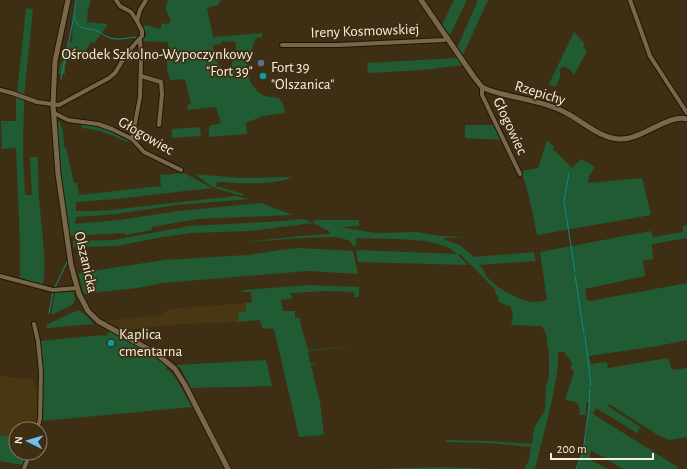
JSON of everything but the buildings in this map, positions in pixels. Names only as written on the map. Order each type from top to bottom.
[{"type":"street","name":"Olszanicka","points":[[68,0],[55,61],[53,105],[58,174],[71,261],[77,288],[85,307],[94,319],[156,354],[175,369],[185,385],[228,469]]},
{"type":"street","points":[[0,90],[37,102],[59,105],[109,78],[115,72],[127,53],[142,36],[142,31],[131,12],[120,6],[116,0]]},
{"type":"street","points":[[137,21],[140,10],[146,0]]},
{"type":"street","points":[[421,0],[482,87]]},
{"type":"street","points":[[630,0],[650,56],[687,113]]},
{"type":"street","name":"Ireny Kosmowskiej","points":[[282,45],[366,44],[444,40],[448,38]]},
{"type":"street","points":[[132,139],[140,97],[142,76],[140,39]]},
{"type":"street","points":[[142,76],[161,82],[162,94],[159,125]]},
{"type":"street","name":"Rzepichy","points":[[482,87],[491,91],[553,107],[568,114],[601,134],[616,139],[631,138],[675,119],[687,119]]},
{"type":"street","name":"Głogowiec","points":[[482,87],[482,95],[520,174]]},
{"type":"street","name":"Głogowiec","points":[[54,114],[68,120],[98,124],[132,139],[144,152],[181,170]]},
{"type":"street","points":[[0,276],[53,290],[77,288]]},
{"type":"street","points":[[34,324],[39,347],[41,372],[39,421]]},
{"type":"shaded area","points":[[246,303],[246,311],[239,312],[238,322],[181,324],[126,330],[106,321],[160,315],[169,309]]},
{"type":"shaded area","points":[[0,376],[36,380],[33,385],[38,387],[37,421],[8,421],[8,436],[0,435]]},
{"type":"green space","points":[[77,0],[91,0],[88,9],[87,22],[107,24],[107,26],[94,43],[91,42],[83,55],[70,52],[65,66],[65,74],[59,74],[60,65],[63,61],[66,48],[72,40],[73,17]]},
{"type":"green space","points":[[168,0],[221,0],[218,5],[207,8],[213,37],[262,33],[262,37],[256,38],[248,58],[246,73],[252,85],[258,92],[264,96],[279,98],[283,104],[285,113],[263,116],[246,123],[247,134],[209,137],[209,126],[221,123],[216,107],[188,110],[187,105],[191,104],[185,79],[170,80],[167,69],[167,61],[170,59],[168,42],[141,41],[147,34],[143,29],[144,25],[161,29],[161,24],[171,23],[165,8]],"holes":[[[222,41],[233,41],[236,43],[236,50],[230,70],[225,71],[215,60],[213,45],[221,44]]]},
{"type":"green space","points":[[454,0],[467,0],[449,37],[442,25]]},
{"type":"green space","points":[[478,0],[488,0],[463,55],[457,48]]},
{"type":"green space","points":[[26,8],[33,9],[24,96],[17,93]]},
{"type":"green space","points":[[574,32],[585,44],[583,46],[587,51],[574,75],[570,69],[563,66],[559,70],[560,77],[555,87],[549,84]]},
{"type":"green space","points":[[459,58],[464,65],[423,70],[368,73],[367,63]]},
{"type":"green space","points":[[16,96],[24,100],[23,153],[25,195],[32,195],[30,157],[38,157],[39,193],[44,252],[43,285],[20,278],[16,148],[2,149],[1,121],[16,121]]},
{"type":"green space","points":[[60,122],[63,131],[64,147],[66,147],[74,183],[77,183],[79,195],[161,186],[160,175],[184,173],[212,188],[117,199],[76,202],[76,211],[111,210],[234,196],[250,199],[177,205],[116,214],[76,217],[75,224],[118,220],[178,211],[261,203],[293,215],[197,219],[152,227],[151,230],[126,235],[124,233],[69,236],[59,173],[56,123]]},
{"type":"green space","points":[[96,122],[131,137],[132,142],[98,131],[82,128],[81,123]]},
{"type":"green space","points":[[465,125],[495,125],[501,140],[465,138]]},
{"type":"green space","points":[[200,127],[201,136],[172,138],[172,129]]},
{"type":"green space","points":[[547,140],[554,147],[553,149],[572,168],[581,159],[595,167],[589,176],[588,183],[642,178],[651,215],[537,235],[529,195],[521,171],[538,168]]},
{"type":"green space","points":[[195,174],[240,178],[292,177],[285,180],[266,183],[217,182],[216,186],[243,194],[243,196],[211,186]]},
{"type":"green space","points":[[304,219],[312,223],[315,220],[359,220],[359,226],[340,227],[375,233],[417,232],[440,236],[465,237],[444,239],[461,246],[474,257],[534,252],[536,261],[479,265],[488,278],[498,287],[518,298],[530,302],[547,300],[540,252],[651,231],[653,237],[683,232],[683,226],[687,225],[687,238],[652,244],[653,259],[643,261],[645,276],[585,289],[587,300],[590,301],[687,283],[687,340],[658,346],[589,356],[591,364],[607,362],[608,368],[668,358],[672,370],[687,368],[687,437],[669,440],[658,435],[609,404],[608,406],[640,427],[637,433],[596,408],[593,414],[678,467],[677,469],[623,469],[591,450],[589,459],[608,469],[577,469],[583,453],[586,436],[588,402],[586,402],[586,415],[580,415],[579,406],[576,402],[565,400],[574,372],[571,368],[572,363],[564,352],[558,352],[558,367],[552,401],[535,469],[524,469],[529,460],[531,447],[490,443],[446,442],[446,440],[532,444],[534,428],[545,410],[546,386],[549,377],[549,355],[546,334],[542,326],[511,325],[513,316],[510,306],[499,302],[497,294],[494,290],[495,289],[461,255],[458,255],[468,265],[358,262],[356,250],[457,254],[449,248],[424,241],[356,238],[356,246],[353,246],[350,241],[331,237],[240,243],[330,234],[329,231],[313,223],[250,231],[190,233],[116,246],[73,247],[73,241],[114,240],[189,226]]},
{"type":"green space","points":[[300,248],[353,251],[358,274],[308,271],[163,283],[137,288],[84,294],[78,273],[165,260],[247,255]]},
{"type":"green space","points":[[308,285],[359,287],[359,297],[355,297],[354,292],[326,291],[291,293],[292,299],[281,300],[283,311],[295,311],[295,318],[301,318],[300,322],[308,350],[358,346],[308,351],[310,363],[316,364],[311,365],[320,402],[324,435],[299,437],[274,329],[262,328],[260,320],[238,322],[239,312],[246,311],[246,303],[252,302],[251,292],[240,292],[244,290]]},
{"type":"green space","points":[[73,291],[75,300],[72,305],[51,315],[55,292]]},
{"type":"green space","points":[[78,310],[87,316],[94,324],[47,328],[46,325]]},
{"type":"green space","points":[[110,331],[139,346],[168,366],[166,368],[176,378],[192,407],[42,421],[43,361],[40,341],[102,335],[106,336]]},
{"type":"green space","points":[[266,360],[272,386],[191,388],[181,369],[176,365]]},
{"type":"green space","points":[[0,435],[8,436],[8,461],[24,461],[23,465],[0,461]]},
{"type":"green space","points":[[442,467],[498,469],[372,469]]},
{"type":"waterway","points":[[61,79],[76,0]]},
{"type":"waterway","points":[[75,18],[80,27],[93,30],[114,39],[136,37]]},
{"type":"waterway","points":[[569,173],[564,201],[575,272]]},
{"type":"waterway","points":[[55,287],[68,260]]},
{"type":"waterway","points":[[575,275],[584,334]]},
{"type":"waterway","points":[[49,313],[53,292]]},
{"type":"waterway","points":[[585,336],[591,385]]},
{"type":"waterway","points":[[576,469],[583,452],[590,389]]},
{"type":"place","name":"Ośrodek Szkolno-Wypoczynkowy \"Fort 39\"","points":[[261,63]]},
{"type":"place","name":"Fort 39 \"Olszanica\"","points":[[263,76]]},
{"type":"place","name":"Kaplica cmentarna","points":[[111,343]]}]
